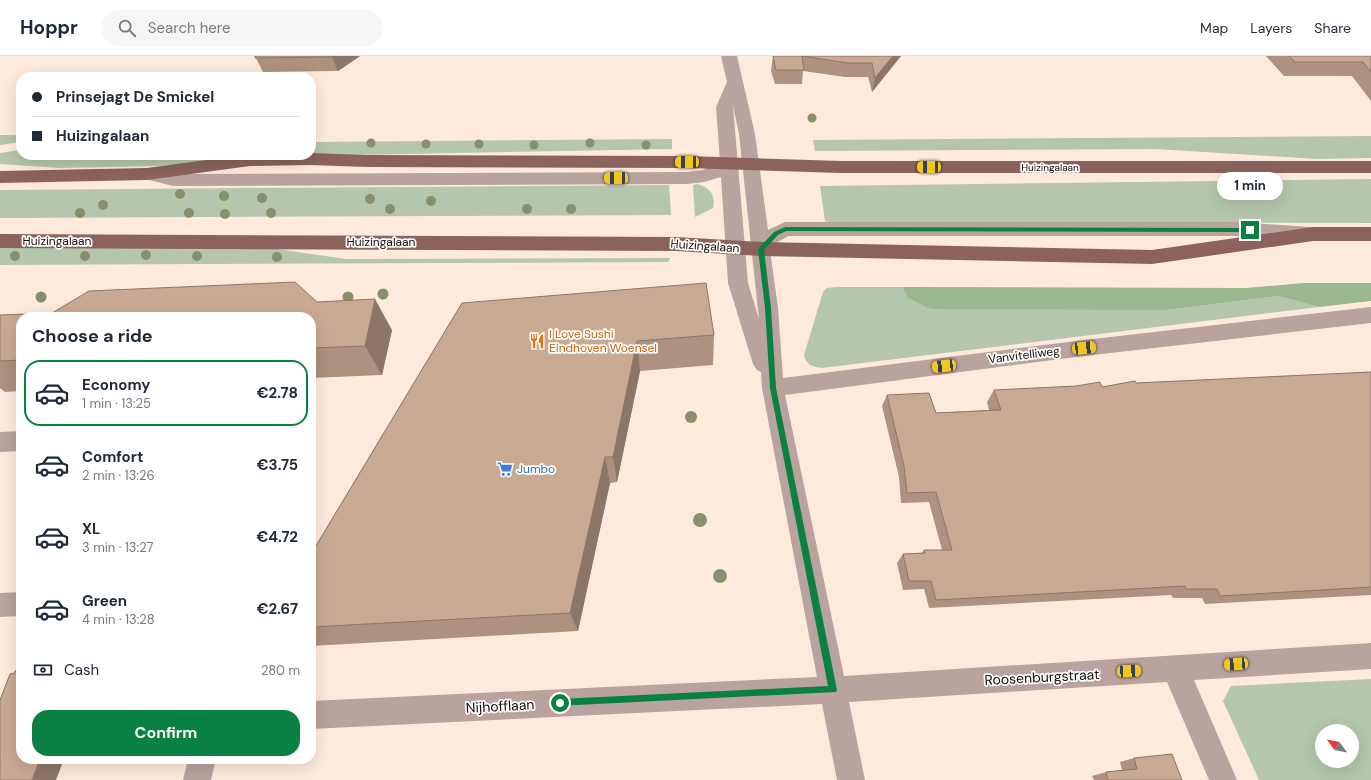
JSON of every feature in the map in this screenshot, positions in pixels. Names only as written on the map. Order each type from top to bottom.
[{"type":"main road","name":"Huizingalaan","points":[[728,164],[980,167],[1371,167]]},
{"type":"main road","points":[[0,177],[147,174]]},
{"type":"main road","name":"Huizingalaan","points":[[0,241],[663,243],[761,249],[1152,257],[1313,234],[1371,234]]},
{"type":"street","points":[[729,56],[734,83],[742,107],[751,165],[768,308],[773,388],[851,780]]},
{"type":"street","points":[[734,83],[724,107],[738,283],[746,312],[773,388]]},
{"type":"street","points":[[147,174],[173,180],[676,179],[700,178],[713,174],[728,164]]},
{"type":"street","name":"Huizingalaan","points":[[761,249],[770,238],[785,229],[1234,229],[1313,234]]},
{"type":"street","name":"Vanvitelliweg","points":[[773,388],[1084,348],[1371,315]]},
{"type":"street","points":[[0,442],[16,441]]},
{"type":"street","name":"Roosenburgstraat","points":[[833,690],[1371,656]]},
{"type":"street","points":[[1175,669],[1223,780]]},
{"type":"street","name":"Nijhofflaan","points":[[316,715],[833,690]]},
{"type":"street","points":[[197,780],[201,764]]},
{"type":"green space","points":[[0,135],[16,135],[16,143],[0,145]]},
{"type":"green space","points":[[1371,136],[1371,158],[1317,159],[1155,149],[815,151],[813,140]]},
{"type":"green space","points":[[672,139],[672,149],[316,156],[316,142]]},
{"type":"green space","points":[[16,151],[16,160],[222,160],[162,166],[60,168],[0,164],[0,153]]},
{"type":"green space","points":[[1371,179],[1371,223],[828,222],[825,221],[820,186]]},
{"type":"green space","points":[[697,184],[705,187],[711,192],[714,203],[713,208],[695,217],[693,185]]},
{"type":"green space","points":[[669,185],[671,215],[0,218],[0,190]]},
{"type":"green space","points":[[248,245],[346,259],[670,258],[668,262],[0,265],[0,246]]},
{"type":"green space","points":[[1304,283],[1371,283],[1371,301],[1319,307],[1278,296],[1167,310],[931,309],[908,298],[902,287],[1246,288]]},
{"type":"green space","points":[[902,287],[908,298],[1167,310],[1278,296],[1319,307],[822,368],[816,367],[810,365],[806,361],[804,355],[823,292],[827,288]]},
{"type":"green space","points":[[1371,679],[1371,780],[1259,780],[1223,701],[1231,686]]},
{"type":"building","points":[[255,56],[334,56],[255,58]]},
{"type":"building","points":[[773,56],[802,56],[804,70],[776,70]]},
{"type":"building","points":[[802,56],[893,56],[875,78],[872,63],[848,63]]},
{"type":"building","points":[[1289,56],[1371,56],[1371,72],[1363,62],[1295,62]]},
{"type":"building","points":[[295,282],[317,302],[375,299],[365,346],[316,348],[316,312],[54,312],[89,291]]},
{"type":"building","points":[[706,283],[714,335],[637,341],[613,457],[605,457],[570,613],[316,627],[316,546],[462,303]]},
{"type":"building","points":[[16,314],[16,360],[0,361],[0,315]]},
{"type":"building","points":[[1371,372],[1371,587],[1220,596],[1217,589],[1186,589],[1185,586],[936,600],[931,581],[909,581],[903,554],[925,553],[924,550],[952,550],[936,492],[907,493],[904,466],[887,395],[929,393],[936,413],[1001,410],[994,390],[1076,386],[1100,382],[1102,387],[1135,381],[1136,383]]},
{"type":"building","points":[[15,671],[16,764],[38,764],[32,780],[0,780],[0,700],[10,674],[15,673]]},
{"type":"building","points":[[1172,754],[1182,780],[1108,780],[1106,772],[1137,769],[1134,758]]},
{"type":"place","name":"I Love Sushi Eindhoven Woensel","points":[[537,341]]},
{"type":"place","name":"Jumbo","points":[[505,469]]},
{"type":"route","points":[[560,703],[833,690],[773,388],[768,308],[761,249],[776,233],[785,229],[1250,230]]}]
